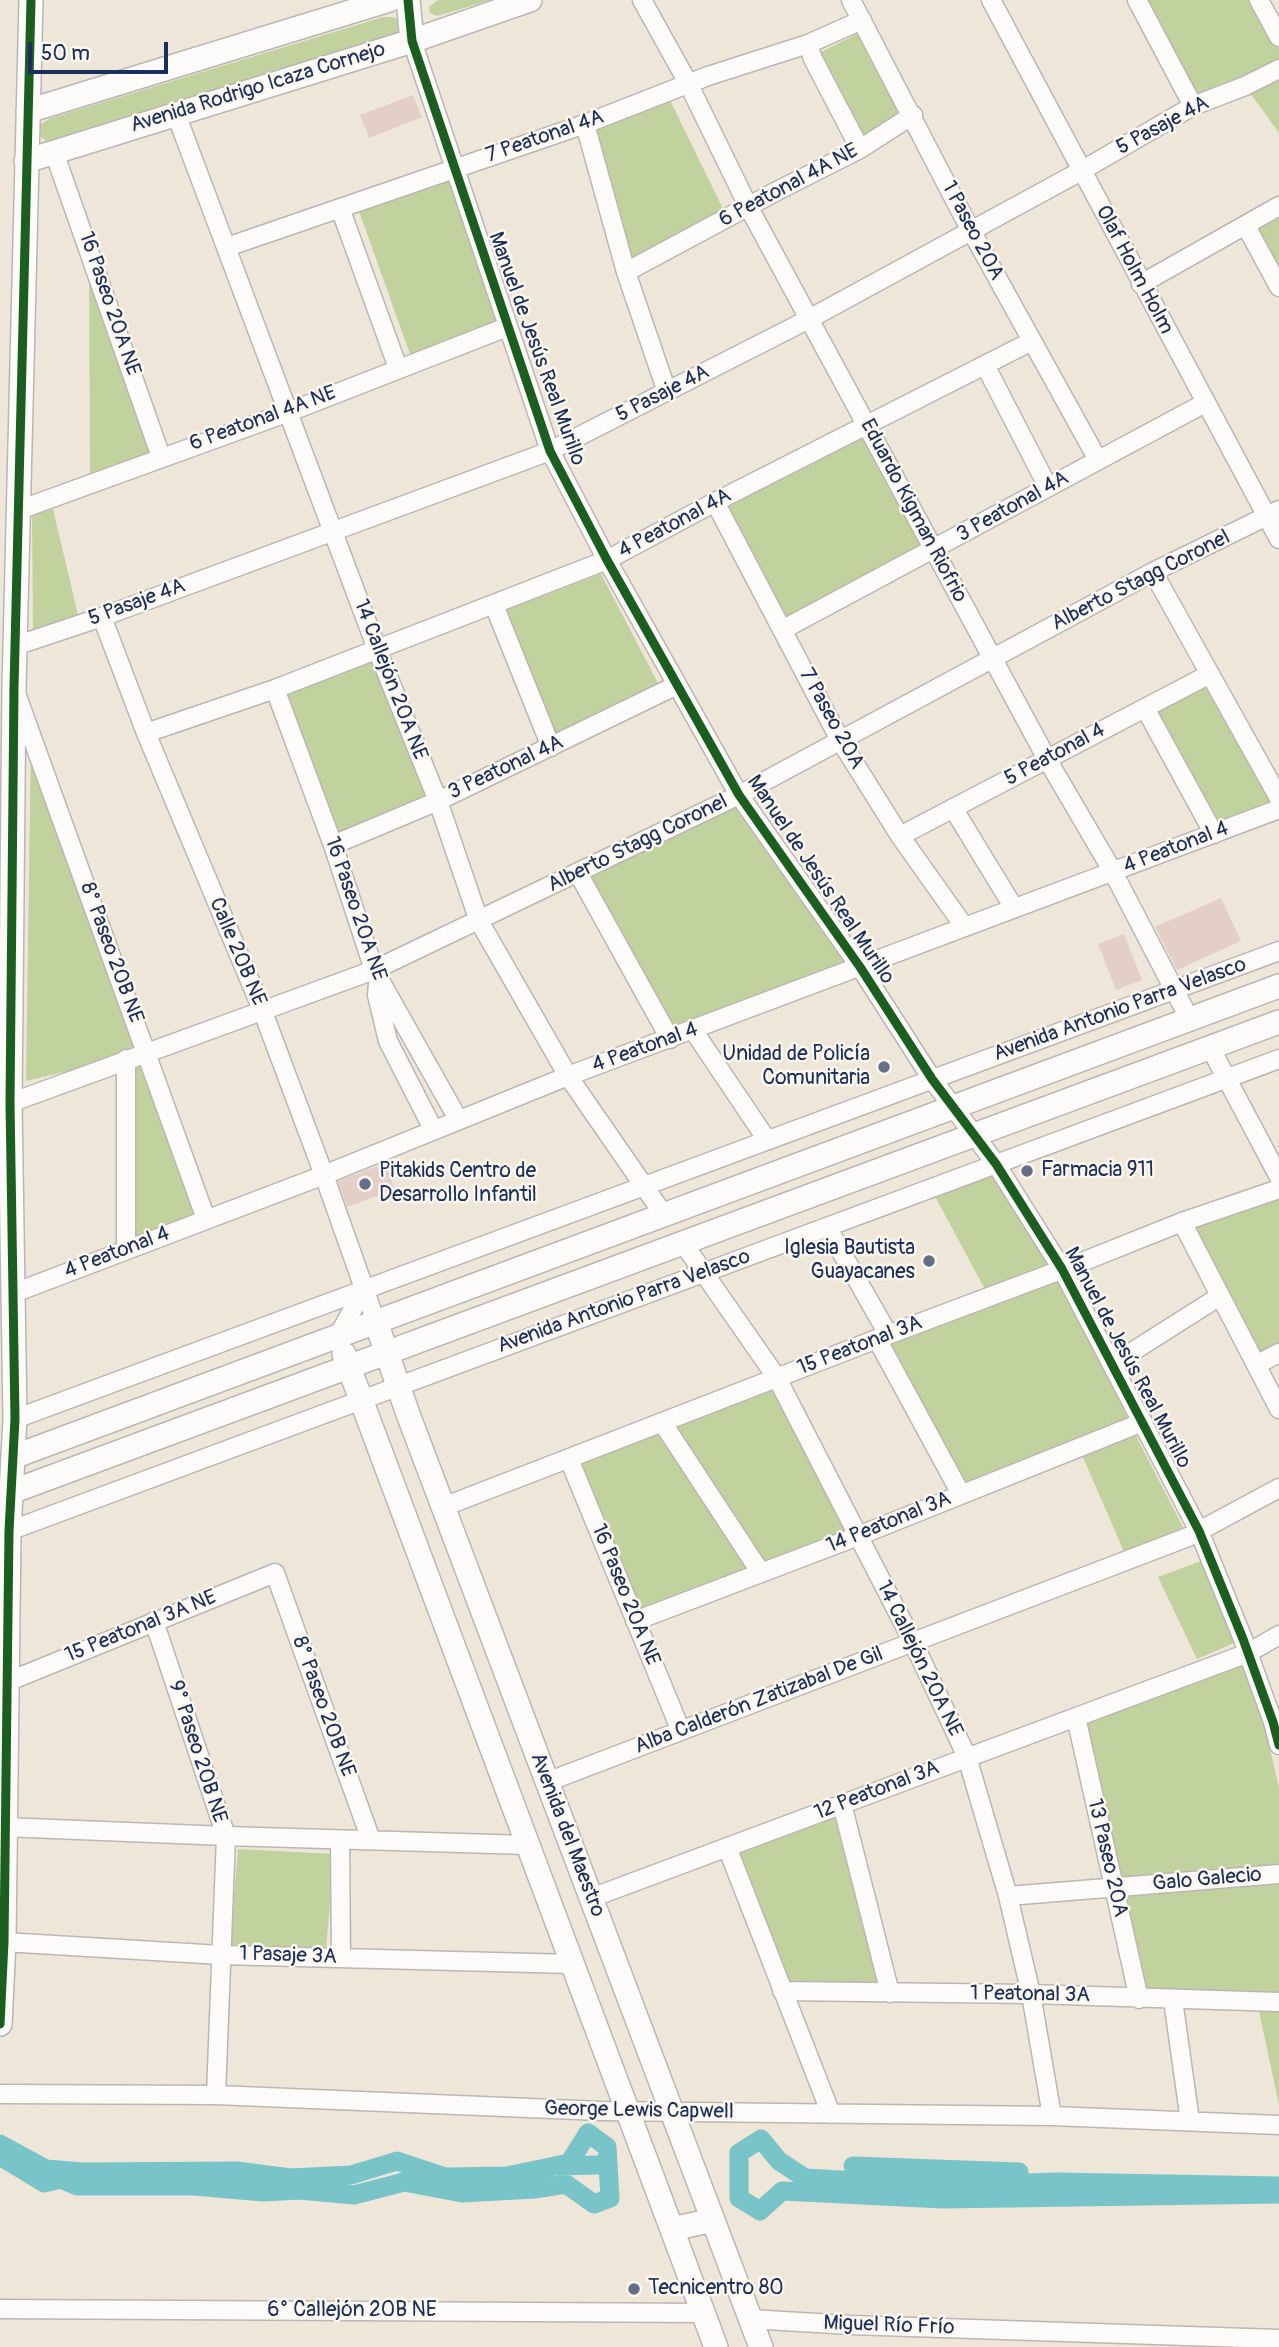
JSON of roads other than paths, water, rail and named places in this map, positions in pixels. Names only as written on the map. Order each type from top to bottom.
[{"type":"street","points":[[0,2024],[4,1942],[9,1531],[15,1419],[10,1102],[14,687],[32,0]]},
{"type":"street","points":[[28,111],[389,0]]},
{"type":"street","name":"Manuel de Jesús Real Murillo","points":[[408,0],[412,41],[550,451],[607,560],[739,795],[860,967],[932,1079],[996,1164],[1062,1269],[1199,1531],[1248,1653],[1279,1745]]},
{"type":"street","name":"Avenida Rodrigo Icaza Cornejo","points":[[26,161],[412,41],[530,0]]},
{"type":"street","name":"Eduardo Kigman Riofrio","points":[[642,0],[688,83],[748,206],[1047,759],[1113,872],[1190,1020]]},
{"type":"street","name":"1 Paseo 20A","points":[[851,0],[971,230],[1098,460]]},
{"type":"street","name":"Olaf Holm Holm","points":[[991,0],[1205,403],[1273,514],[1279,540]]},
{"type":"street","points":[[1137,0],[1193,106]]},
{"type":"street","points":[[1259,0],[1279,37]]},
{"type":"street","name":"7 Peatonal 4A","points":[[227,247],[584,124],[688,83],[808,44],[862,20]]},
{"type":"street","points":[[808,44],[813,59],[860,149]]},
{"type":"street","name":"5 Pasaje 4A","points":[[15,646],[102,617],[550,451],[809,319],[1081,171],[1193,106],[1245,86],[1279,69]]},
{"type":"street","name":"14 Callejón 20A NE","points":[[176,114],[377,649],[438,801],[479,921],[568,1076],[664,1215]]},
{"type":"street","name":"6 Peatonal 4A NE","points":[[626,272],[860,149],[913,116]]},
{"type":"street","points":[[584,124],[626,272],[667,392]]},
{"type":"street","name":"16 Paseo 20A NE","points":[[54,152],[162,457]]},
{"type":"street","points":[[1141,284],[1279,205]]},
{"type":"street","points":[[340,208],[398,368]]},
{"type":"street","points":[[1246,226],[1279,287]]},
{"type":"street","name":"6 Peatonal 4A NE","points":[[19,510],[289,412],[507,327]]},
{"type":"street","name":"4 Peatonal 4A","points":[[146,733],[275,689],[607,560],[1031,341]]},
{"type":"street","points":[[985,365],[1048,487]]},
{"type":"street","name":"3 Peatonal 4A","points":[[782,630],[1205,403]]},
{"type":"street","name":"7 Paseo 20A","points":[[715,502],[840,740],[900,836],[964,926]]},
{"type":"street","name":"Alberto Stagg Coronel","points":[[10,1102],[126,1059],[376,975],[479,921],[739,795],[1153,572],[1273,514]]},
{"type":"street","points":[[1153,572],[1279,798]]},
{"type":"street","points":[[494,605],[551,747]]},
{"type":"street","name":"Calle 20B NE","points":[[102,617],[146,733],[263,1013],[376,1322]]},
{"type":"street","name":"5 Peatonal 4","points":[[900,836],[1210,674]]},
{"type":"street","name":"3 Peatonal 4A","points":[[333,845],[438,801],[677,685]]},
{"type":"street","name":"8° Paseo 20B NE","points":[[14,687],[206,1219]]},
{"type":"street","name":"16 Paseo 20A NE","points":[[275,689],[333,845],[376,975],[458,1119]]},
{"type":"street","points":[[1145,708],[1214,834]]},
{"type":"street","points":[[953,808],[1014,908]]},
{"type":"street","name":"4 Peatonal 4","points":[[14,1293],[324,1175],[568,1076],[1279,809]]},
{"type":"street","points":[[578,873],[670,1039]]},
{"type":"street","name":"Avenida Antonio Parra Velasco","points":[[15,1419],[1279,951]]},
{"type":"street","points":[[376,975],[377,995],[388,1041],[433,1129]]},
{"type":"street","name":"Avenida Antonio Parra Velasco","points":[[13,1457],[1279,986]]},
{"type":"street","name":"Avenida Antonio Parra Velasco","points":[[11,1492],[1279,1022]]},
{"type":"street","points":[[693,1030],[767,1140]]},
{"type":"street","points":[[1210,1047],[1279,1177]]},
{"type":"street","points":[[126,1059],[126,1249]]},
{"type":"street","name":"Avenida Antonio Parra Velasco","points":[[9,1531],[1279,1059]]},
{"type":"street","name":"15 Peatonal 3A","points":[[443,1507],[1182,1222],[1279,1189]]},
{"type":"street","points":[[1182,1222],[1279,1409]]},
{"type":"street","points":[[827,1227],[961,1494]]},
{"type":"street","name":"14 Callejón 20A NE","points":[[683,1243],[777,1378],[913,1642],[967,1757],[1008,1896],[1031,1994],[1052,2116]]},
{"type":"street","points":[[338,1336],[365,1289]]},
{"type":"street","points":[[1114,1364],[1220,1296]]},
{"type":"street","name":"Avenida del Maestro","points":[[376,1322],[443,1507],[761,2347]]},
{"type":"street","name":"Avenida del Maestro","points":[[338,1336],[716,2347]]},
{"type":"street","points":[[1256,1365],[1279,1353]]},
{"type":"street","points":[[662,1422],[761,1573]]},
{"type":"street","name":"14 Peatonal 3A","points":[[635,1621],[858,1536],[1143,1422]]},
{"type":"street","name":"16 Paseo 20A NE","points":[[569,1458],[681,1731]]},
{"type":"street","name":"Alba Calderón Zatizabal De Gil","points":[[547,1782],[1199,1531],[1279,1488]]},
{"type":"street","name":"8° Paseo 20B NE","points":[[275,1573],[371,1840]]},
{"type":"street","name":"15 Peatonal 3A NE","points":[[7,1682],[275,1573]]},
{"type":"street","name":"9° Paseo 20B NE","points":[[154,1621],[226,1836],[216,2095]]},
{"type":"street","name":"12 Peatonal 3A","points":[[591,1898],[1248,1653],[1279,1635]]},
{"type":"street","name":"13 Paseo 20A","points":[[1076,1717],[1139,1999]]},
{"type":"street","points":[[842,1804],[890,1993]]},
{"type":"street","points":[[5,1827],[527,1845]]},
{"type":"street","points":[[340,1840],[341,1958]]},
{"type":"street","points":[[727,1847],[831,2115]]},
{"type":"street","name":"Galo Galecio","points":[[1008,1896],[1279,1874]]},
{"type":"street","name":"1 Pasaje 3A","points":[[4,1942],[221,1955],[572,1964]]},
{"type":"street","name":"1 Peatonal 3A","points":[[782,1991],[1031,1994],[1279,2002]]},
{"type":"street","points":[[1173,2000],[1190,2121]]},
{"type":"street","name":"George Lewis Capwell","points":[[0,2094],[216,2095],[628,2111],[1052,2116],[1279,2125]]},
{"type":"street","points":[[672,2229],[713,2220]]},
{"type":"street","name":"6° Callejón 20B NE","points":[[0,2309],[704,2313]]},
{"type":"street","name":"Miguel Río Frío","points":[[750,2319],[1272,2342]]},
{"type":"waterway","points":[[0,2144],[46,2169],[83,2172],[236,2171],[291,2178],[351,2175],[397,2161],[445,2177],[507,2176],[569,2163],[588,2133],[607,2147],[610,2198],[594,2204],[566,2184],[534,2189],[462,2193],[404,2182],[354,2195],[299,2190],[263,2192],[194,2186],[77,2186],[61,2179],[44,2183],[0,2156]]},
{"type":"waterway","points":[[1279,2186],[1056,2182],[945,2186],[805,2178],[779,2161],[761,2139],[739,2153],[739,2198],[760,2211],[782,2191],[942,2199],[1279,2194]]},
{"type":"waterway","points":[[557,2166],[598,2165]]},
{"type":"waterway","points":[[853,2166],[1019,2172]]},
{"type":"place","name":"Unidad de Policía Comunitaria","points":[[884,1067]]},
{"type":"place","name":"Farmacia 911","points":[[1027,1171]]},
{"type":"place","name":"Pitakids Centro de Desarrollo Infantil","points":[[365,1184]]},
{"type":"place","name":"Iglesia Bautista Guayacanes","points":[[929,1261]]},
{"type":"place","name":"Tecnicentro 80","points":[[634,2289]]}]
